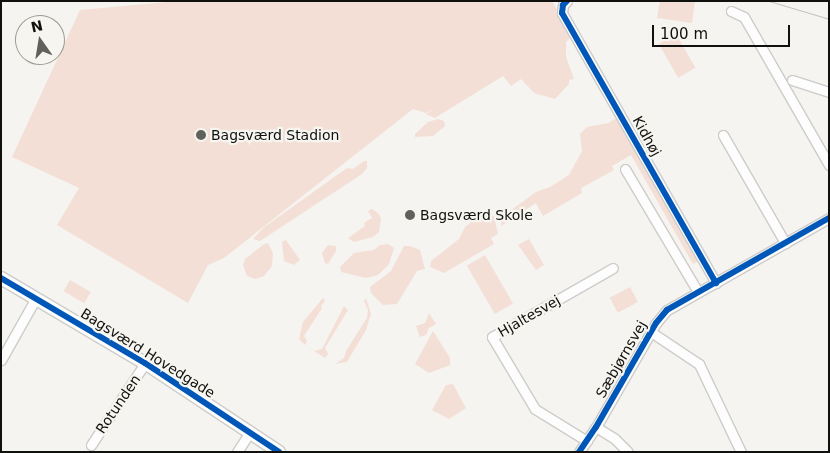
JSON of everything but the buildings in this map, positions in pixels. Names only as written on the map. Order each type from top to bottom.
[{"type":"street","name":"Kidhøj","points":[[567,1],[562,5],[562,13],[716,283]]},
{"type":"street","points":[[731,11],[744,17],[829,164]]},
{"type":"street","points":[[792,80],[829,92]]},
{"type":"street","points":[[723,135],[785,243]]},
{"type":"street","points":[[625,169],[698,292]]},
{"type":"street","name":"Sæbjørnsvej","points":[[578,452],[587,441],[651,332],[667,310],[829,218]]},
{"type":"street","name":"Hjaltesvej","points":[[587,441],[535,409],[492,337],[613,268]]},
{"type":"street","name":"Bagsværd Hovedgade","points":[[1,278],[146,363],[279,452]]},
{"type":"street","points":[[1,360],[36,298]]},
{"type":"street","points":[[651,332],[699,364],[741,452]]},
{"type":"street","name":"Rotunden","points":[[91,445],[146,363]]},
{"type":"street","points":[[596,426],[615,439],[628,452]]},
{"type":"street","points":[[237,452],[250,432]]},
{"type":"shaded area","name":"Bagsværd Stadion","points":[[178,1],[552,1],[572,36],[566,42],[566,57],[574,79],[569,80],[569,84],[555,99],[534,93],[521,79],[511,86],[503,76],[435,118],[426,114],[435,108],[426,113],[413,109],[224,258],[208,265],[188,303],[57,225],[79,188],[12,157],[55,65],[65,65],[65,42],[80,10]]},
{"type":"shaded area","points":[[660,1],[695,1],[692,23],[657,18]]},
{"type":"shaded area","points":[[676,34],[696,68],[678,78],[659,44]]},
{"type":"shaded area","points":[[617,118],[699,261],[693,264],[631,155],[612,166],[614,170],[581,188],[582,193],[543,216],[536,203],[501,226],[502,217],[536,192],[550,187],[569,175],[582,151],[580,134],[587,127],[608,123]]},
{"type":"shaded area","points":[[438,119],[444,121],[445,126],[433,136],[415,137],[415,134],[428,122]]},
{"type":"shaded area","points":[[367,161],[367,168],[362,174],[260,241],[253,239],[263,228],[347,168],[353,169]]},
{"type":"shaded area","points":[[372,209],[379,214],[381,219],[379,232],[373,237],[354,242],[348,238],[365,226],[364,223],[372,218],[368,211]]},
{"type":"shaded area","points":[[482,214],[494,216],[498,234],[491,238],[494,244],[444,273],[430,267],[431,261],[459,239],[465,227]]},
{"type":"shaded area","points":[[529,239],[544,265],[536,270],[518,245]]},
{"type":"shaded area","points":[[286,240],[300,260],[294,265],[284,261],[282,242]]},
{"type":"shaded area","points":[[268,243],[273,253],[272,266],[264,276],[255,279],[247,276],[243,265],[245,259]]},
{"type":"shaded area","points":[[388,244],[394,248],[389,264],[378,275],[366,278],[341,272],[340,267],[354,253],[374,250],[380,245]]},
{"type":"shaded area","points":[[328,245],[336,246],[336,251],[328,264],[325,263],[322,253]]},
{"type":"shaded area","points":[[404,246],[420,250],[425,269],[417,271],[397,304],[383,305],[371,293],[370,287],[391,271]]},
{"type":"shaded area","points":[[485,255],[513,303],[495,314],[467,266]]},
{"type":"shaded area","points":[[70,280],[91,292],[84,303],[64,291]]},
{"type":"shaded area","points":[[630,287],[638,302],[618,313],[610,298]]},
{"type":"shaded area","points":[[323,298],[325,301],[321,306],[322,308],[304,336],[307,341],[305,345],[299,339],[303,322]]},
{"type":"shaded area","points":[[366,298],[371,314],[366,330],[347,362],[335,364],[344,358],[346,351],[367,318],[368,310],[364,301]]},
{"type":"shaded area","points":[[344,306],[348,310],[325,348],[328,354],[325,358],[314,351],[322,349]]},
{"type":"shaded area","points":[[429,313],[436,324],[429,328],[426,335],[420,337],[416,326],[425,323]]},
{"type":"shaded area","points":[[433,331],[450,358],[450,365],[429,373],[415,364]]},
{"type":"shaded area","points":[[453,384],[466,408],[449,419],[432,410],[446,385]]},
{"type":"tram line","points":[[769,1],[829,19]]},
{"type":"cycle path","points":[[567,1],[563,5],[562,13],[716,283]]},
{"type":"cycle path","points":[[579,452],[596,427],[656,323],[667,310],[829,218]]},
{"type":"cycle path","points":[[1,278],[145,363],[279,452]]},
{"type":"place","name":"Bagsværd Stadion","points":[[201,135]]},
{"type":"place","name":"Bagsværd Skole","points":[[410,215]]}]
